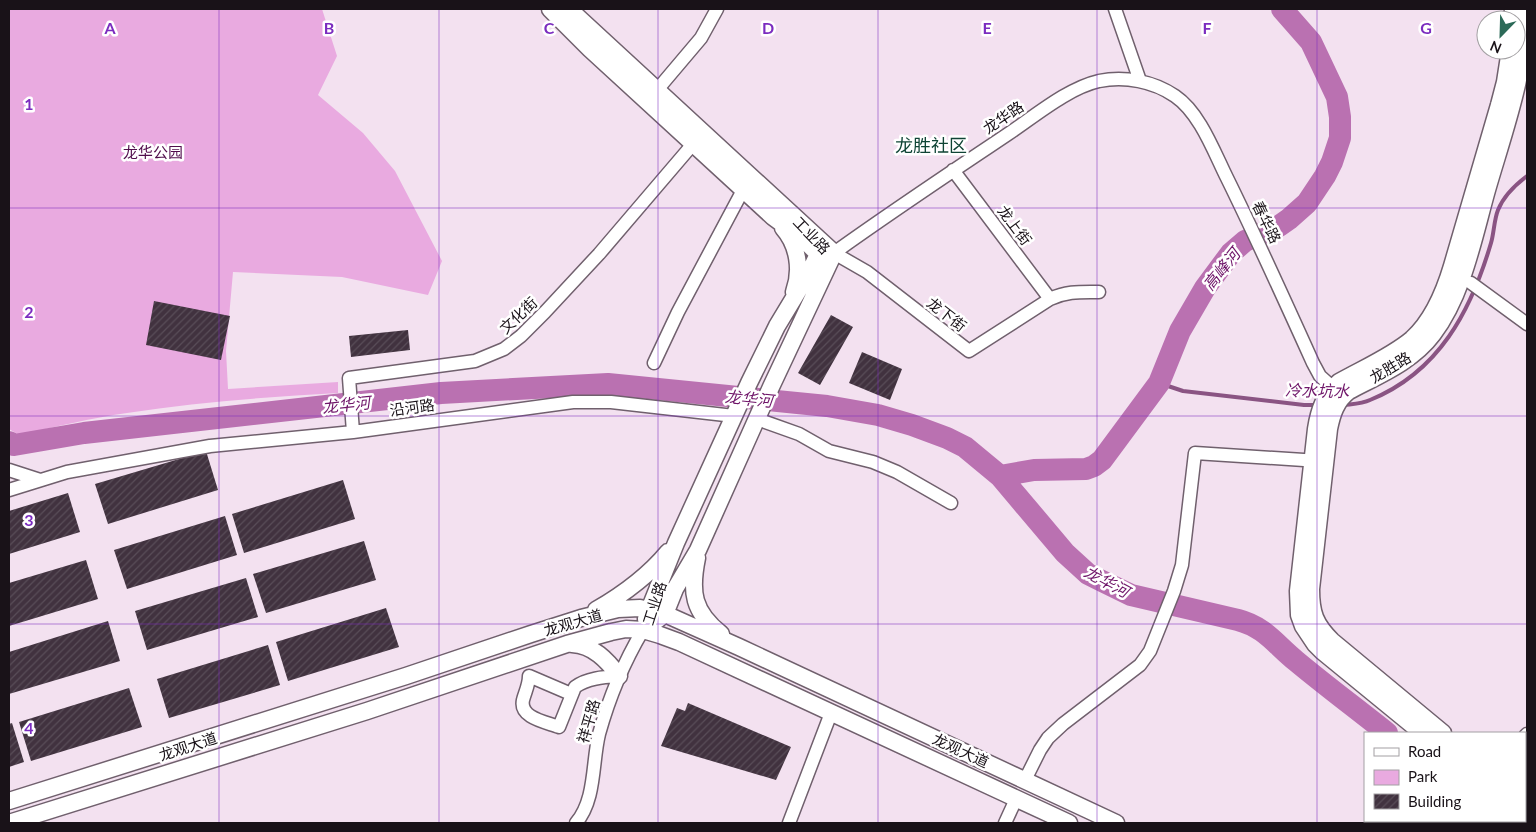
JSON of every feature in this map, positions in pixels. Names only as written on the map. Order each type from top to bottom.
[{"type":"main road","name":"工业路","points":[[550,9],[590,49],[773,217],[826,254]]},
{"type":"main road","name":"工业路","points":[[569,9],[826,254]]},
{"type":"main road","name":"龙胜路","points":[[1335,395],[1349,391],[1412,356],[1434,334],[1452,303],[1465,267],[1515,91],[1523,53],[1526,9]]},
{"type":"main road","name":"龙胜路","points":[[1335,395],[1339,382],[1400,348],[1412,338],[1432,314],[1447,282],[1452,266],[1499,105],[1508,60]]},
{"type":"main road","points":[[773,217],[786,232],[797,254],[796,287],[790,302]]},
{"type":"main road","name":"工业路","points":[[643,630],[648,610],[676,543],[749,383],[790,302],[809,273],[826,254]]},
{"type":"main road","name":"工业路","points":[[643,630],[665,614],[675,589],[698,550],[771,387],[826,254]]},
{"type":"main road","points":[[1335,395],[1325,416],[1298,591],[1300,615],[1308,636],[1323,652],[1421,732]]},
{"type":"main road","points":[[1319,461],[1311,589],[1313,614],[1317,624],[1332,641],[1442,732]]},
{"type":"main road","points":[[581,618],[614,599],[645,575],[660,563],[676,543]]},
{"type":"main road","points":[[698,550],[693,591],[698,607],[708,623],[739,647]]},
{"type":"main road","name":"龙观大道","points":[[9,801],[406,676],[581,618],[618,609],[640,608],[665,614],[739,647],[1116,823]]},
{"type":"main road","name":"龙观大道","points":[[9,823],[348,717],[567,644],[626,629],[643,630],[679,642],[1068,823]]},
{"type":"main road","points":[[567,644],[579,644],[594,650],[619,676]]},
{"type":"street","points":[[656,90],[701,38],[718,9]]},
{"type":"street","points":[[1115,9],[1140,81]]},
{"type":"street","name":"龙华路","points":[[826,254],[1073,91],[1098,82],[1121,79],[1140,81]]},
{"type":"street","name":"春华路","points":[[1140,81],[1156,86],[1176,96],[1201,126],[1259,242],[1313,363],[1320,376],[1335,395]]},
{"type":"street","name":"文化街","points":[[352,426],[349,378],[475,361],[504,349],[545,312],[599,254],[693,144]]},
{"type":"street","name":"龙上街","points":[[953,170],[1050,299]]},
{"type":"street","points":[[654,363],[678,312],[744,190]]},
{"type":"street","name":"龙下街","points":[[826,254],[867,272],[969,351],[1050,299],[1061,294],[1070,292],[1099,292]]},
{"type":"street","points":[[1472,283],[1527,324]]},
{"type":"street","name":"沿河路","points":[[9,490],[91,467],[210,446],[352,426],[551,409],[573,402],[611,402],[735,414]]},
{"type":"street","points":[[758,417],[792,431],[829,451],[859,458],[897,472],[951,503]]},
{"type":"street","points":[[1025,780],[1048,738],[1146,658],[1174,591],[1183,558],[1195,453],[1319,461]]},
{"type":"street","points":[[9,470],[40,480]]},
{"type":"street","name":"祥平路","points":[[576,823],[588,801],[598,738],[619,676],[643,630]]},
{"type":"street","points":[[524,658],[529,676],[522,703],[526,713],[529,716],[559,727],[575,687],[600,678],[619,676]]},
{"type":"street","points":[[529,676],[571,694]]},
{"type":"street","points":[[789,823],[831,713]]},
{"type":"street","points":[[1005,823],[1016,799]]},
{"type":"green space","name":"龙华公园","points":[[9,9],[322,9],[337,56],[318,95],[363,133],[395,171],[442,261],[428,295],[342,277],[233,272],[226,351],[228,389],[338,382],[338,393],[232,400],[153,409],[100,417],[19,435],[9,429]]},
{"type":"building","points":[[154,301],[230,316],[221,360],[146,345]]},
{"type":"building","points":[[831,315],[853,327],[820,385],[798,373]]},
{"type":"building","points":[[408,330],[410,350],[351,357],[349,336]]},
{"type":"building","points":[[862,352],[902,369],[890,400],[849,383]]},
{"type":"building","points":[[206,451],[218,490],[108,524],[95,484]]},
{"type":"building","points":[[343,480],[355,519],[244,553],[232,514]]},
{"type":"building","points":[[68,493],[80,532],[9,554],[9,511]]},
{"type":"building","points":[[225,516],[237,555],[127,589],[114,550]]},
{"type":"building","points":[[364,541],[376,580],[266,613],[253,574]]},
{"type":"building","points":[[86,560],[98,599],[9,626],[9,583]]},
{"type":"building","points":[[246,578],[258,617],[147,650],[135,611]]},
{"type":"building","points":[[386,608],[399,647],[288,681],[276,642]]},
{"type":"building","points":[[108,621],[120,661],[9,694],[9,652]]},
{"type":"building","points":[[268,645],[280,685],[169,718],[157,679]]},
{"type":"building","points":[[129,688],[142,727],[31,761],[19,722]]},
{"type":"building","points":[[688,703],[791,747],[776,780],[661,746],[677,708],[685,711]]},
{"type":"building","points":[[12,723],[24,762],[9,767],[9,724]]},
{"type":"waterway","name":"高峰河","points":[[1000,476],[1034,470],[1086,469],[1102,460],[1159,383],[1180,331],[1205,288],[1231,253],[1245,241],[1279,226],[1289,219],[1307,203],[1325,176],[1340,138],[1340,117],[1337,97],[1311,42],[1282,9]]},
{"type":"waterway","name":"冷水坑水","points":[[1344,405],[1367,401],[1394,388],[1415,373],[1449,337],[1462,315],[1483,268],[1500,205],[1510,191],[1527,176]]},
{"type":"waterway","name":"冷水坑水","points":[[1159,383],[1183,391],[1317,405]]},
{"type":"waterway","name":"龙华河","points":[[9,442],[14,445],[84,433],[441,393],[608,384],[827,406],[878,415],[912,425],[965,447],[1000,476],[1065,553],[1088,574],[1131,595],[1238,620],[1256,627],[1386,732]]},
{"type":"district","name":"龙胜社区","points":[[931,145]]}]
